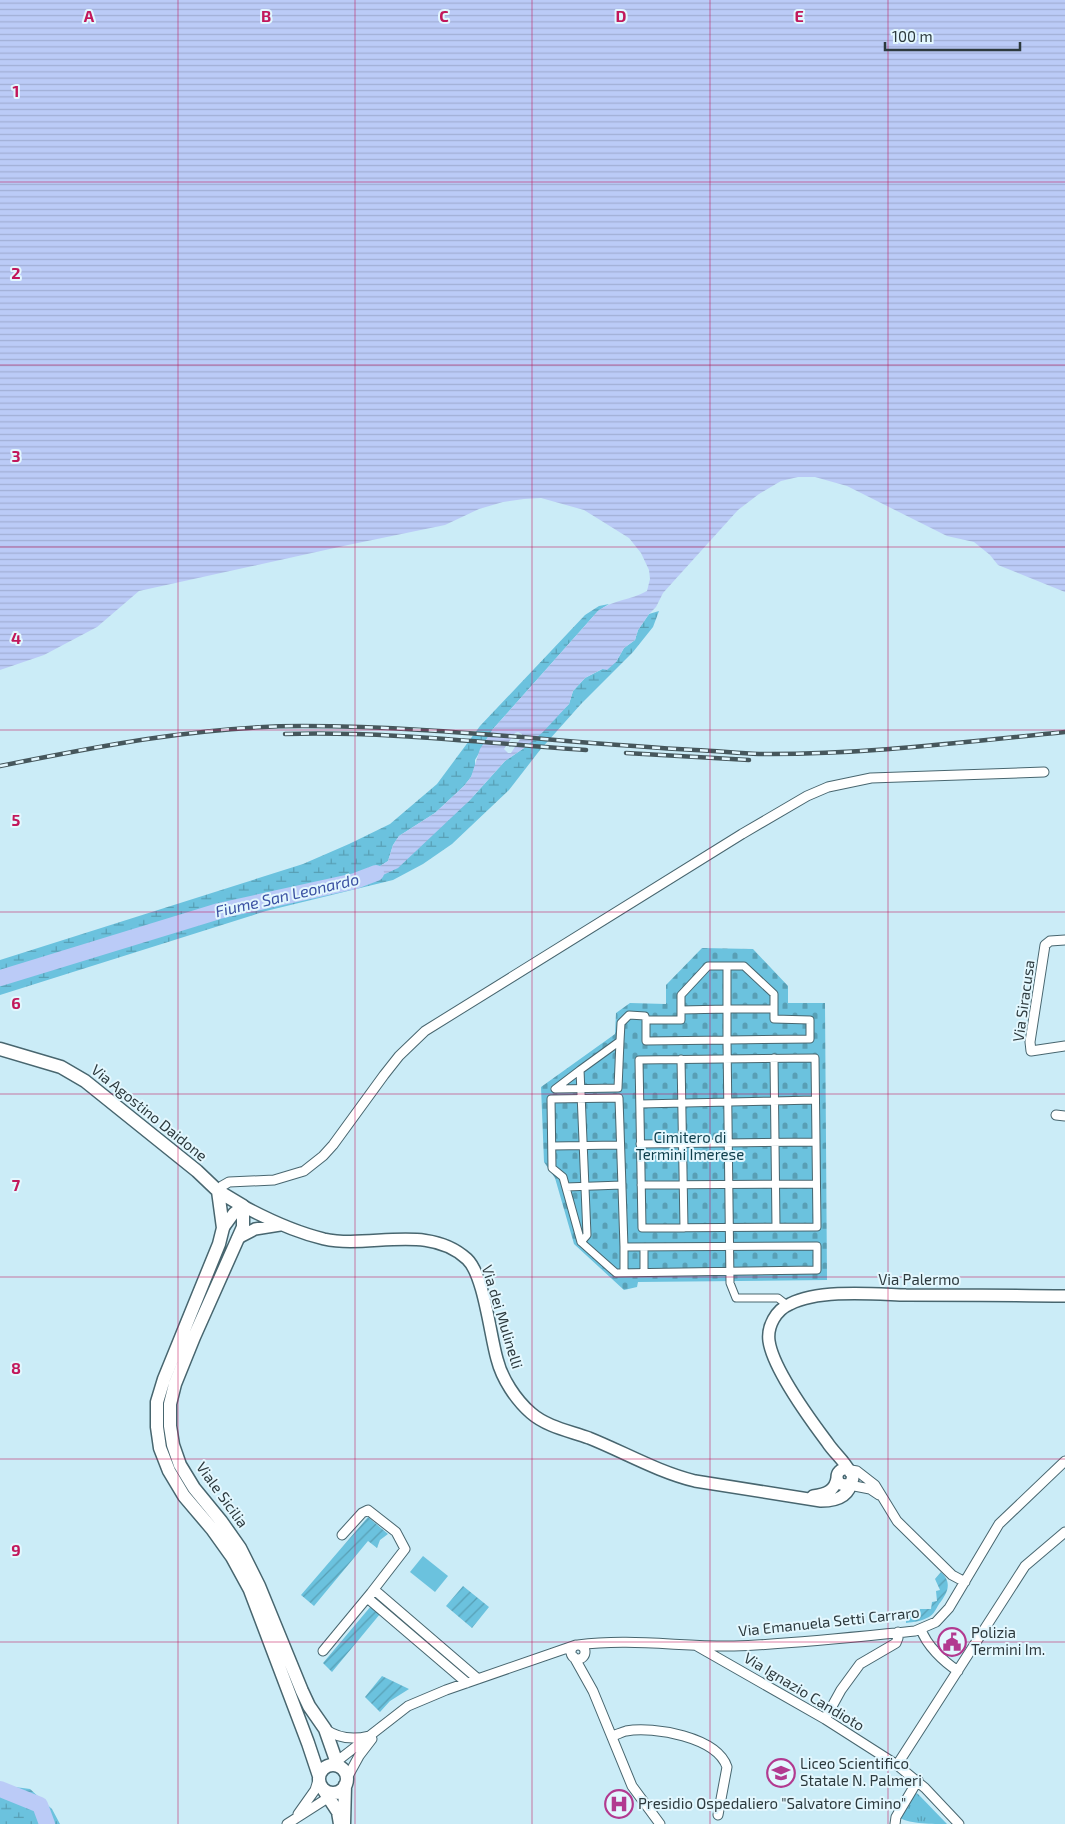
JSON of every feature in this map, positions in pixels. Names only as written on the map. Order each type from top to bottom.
[{"type":"main road","name":"Via Agostino Daidone","points":[[0,1049],[61,1067],[86,1081],[197,1171],[218,1191],[244,1206]]},
{"type":"main road","points":[[218,1191],[223,1228]]},
{"type":"main road","name":"Viale Sicilia","points":[[223,1228],[219,1244],[182,1332],[159,1394],[157,1402],[157,1427],[160,1448],[169,1471],[184,1496],[212,1529],[232,1557],[250,1590],[311,1750],[331,1785],[344,1771],[335,1764],[325,1729],[309,1706],[302,1691],[248,1563],[221,1521],[180,1465],[171,1435],[170,1404],[175,1384],[243,1227],[244,1206]]},
{"type":"main road","points":[[335,1764],[323,1769],[331,1785],[344,1824]]},
{"type":"main road","points":[[331,1785],[340,1824]]},
{"type":"street","points":[[218,1191],[229,1182],[274,1180],[304,1171],[323,1156],[333,1145],[389,1069],[425,1031],[742,834],[807,796],[828,788],[871,778],[1044,772]]},
{"type":"street","name":"Via Siracusa","points":[[1065,940],[1050,941],[1045,945],[1031,1034],[1031,1051],[1065,1046]]},
{"type":"street","points":[[620,1041],[554,1089],[618,1088],[621,1023],[629,1015],[645,1016],[646,1041],[810,1039],[810,1020],[774,1019],[774,994],[744,966],[708,966],[681,995],[681,1020],[646,1020]]},
{"type":"street","points":[[727,966],[730,1283],[736,1298],[778,1298],[787,1305]]},
{"type":"street","points":[[681,1010],[774,1008]]},
{"type":"street","points":[[774,1058],[776,1227]]},
{"type":"street","points":[[815,1058],[817,1227],[642,1228],[639,1060],[727,1059],[815,1058]]},
{"type":"street","points":[[681,1059],[684,1228]]},
{"type":"street","points":[[580,1070],[587,1235],[581,1242]]},
{"type":"street","points":[[624,1247],[817,1246],[817,1270],[616,1273],[581,1242],[563,1177],[552,1168],[551,1099],[619,1098],[624,1272]]},
{"type":"street","points":[[640,1104],[815,1100]]},
{"type":"street","points":[[640,1144],[816,1142]]},
{"type":"street","points":[[552,1146],[620,1145]]},
{"type":"street","points":[[641,1186],[816,1184]]},
{"type":"street","points":[[566,1188],[622,1185]]},
{"type":"street","points":[[223,1228],[234,1213],[244,1206]]},
{"type":"street","name":"Via dei Mulinelli","points":[[244,1206],[280,1225],[324,1239],[349,1242],[415,1239],[440,1244],[454,1250],[467,1259],[475,1269],[480,1284],[497,1362],[517,1399],[531,1414],[544,1422],[590,1438],[684,1478],[803,1497],[828,1493],[846,1476]]},
{"type":"street","points":[[238,1238],[255,1229],[280,1225]]},
{"type":"street","points":[[644,1247],[644,1272]]},
{"type":"street","name":"Via Palermo","points":[[846,1476],[828,1444],[782,1375],[774,1357],[769,1337],[771,1324],[777,1313],[787,1305],[806,1299],[843,1294],[1065,1296]]},
{"type":"street","name":"Via Emanuela Setti Carraro","points":[[537,1659],[577,1645],[604,1642],[732,1646],[804,1642],[921,1629],[936,1622],[949,1608],[999,1524],[1065,1461]]},
{"type":"street","points":[[846,1476],[857,1471],[870,1480],[897,1521],[952,1575],[965,1582]]},
{"type":"street","points":[[846,1476],[883,1498]]},
{"type":"street","points":[[323,1651],[405,1551],[396,1532],[368,1510],[362,1513],[342,1535]]},
{"type":"street","points":[[897,1765],[1025,1566],[1065,1532]]},
{"type":"street","points":[[371,1593],[378,1593],[478,1679]]},
{"type":"street","points":[[371,1593],[371,1601],[467,1682]]},
{"type":"street","points":[[921,1629],[924,1638],[958,1671]]},
{"type":"street","points":[[825,1719],[841,1690],[860,1664],[896,1643],[898,1632]]},
{"type":"street","points":[[335,1764],[408,1706],[467,1682],[537,1659],[557,1656],[580,1658],[614,1643]]},
{"type":"street","points":[[593,1691],[584,1648],[577,1645],[571,1650],[573,1657],[593,1691],[632,1786],[660,1824]]},
{"type":"street","name":"Via Ignazio Candioto","points":[[695,1645],[825,1719],[897,1765],[918,1780],[959,1824]]},
{"type":"street","points":[[728,1663],[724,1657],[724,1652],[732,1646]]},
{"type":"street","points":[[290,1822],[331,1785],[359,1756],[380,1728]]},
{"type":"street","points":[[325,1729],[347,1738],[372,1735]]},
{"type":"street","points":[[612,1736],[626,1731],[654,1730],[675,1733],[690,1738],[720,1755],[725,1760],[727,1767],[718,1815]]},
{"type":"street","points":[[895,1824],[896,1816],[918,1780]]},
{"type":"street","points":[[290,1822],[315,1790],[331,1785]]},
{"type":"green space","points":[[609,604],[598,611],[493,729],[475,760],[475,769],[471,777],[464,786],[435,813],[399,836],[393,845],[388,861],[362,874],[366,883],[469,801],[505,761],[524,748],[569,704],[573,691],[585,678],[616,662],[624,648],[635,640],[638,630],[649,614],[659,611],[653,627],[633,652],[581,704],[540,750],[509,790],[452,844],[423,864],[393,880],[266,911],[0,995],[0,960],[303,864],[390,824],[437,784],[480,726],[585,615],[599,606]]},
{"type":"green space","name":"Cimitero di Termini Imerese","points":[[702,948],[753,949],[788,986],[788,1003],[825,1003],[827,1280],[638,1282],[637,1287],[624,1290],[574,1244],[555,1178],[544,1162],[541,1087],[615,1034],[616,1013],[630,1003],[666,1004],[666,985]]},
{"type":"green space","points":[[368,1517],[388,1534],[380,1540],[377,1548],[368,1541],[314,1606],[301,1595]]},
{"type":"green space","points":[[423,1556],[448,1576],[435,1592],[410,1572]]},
{"type":"green space","points":[[941,1572],[947,1580],[948,1588],[935,1611],[931,1616],[906,1623],[906,1614],[919,1614],[920,1609],[931,1609],[932,1602],[937,1601],[936,1591],[940,1590],[935,1579]]},
{"type":"green space","points":[[463,1586],[489,1607],[472,1628],[446,1606]]},
{"type":"green space","points":[[371,1606],[380,1614],[332,1672],[323,1663]]},
{"type":"green space","points":[[382,1676],[409,1689],[390,1701],[380,1712],[365,1697]]},
{"type":"green space","points":[[0,1785],[30,1789],[52,1809],[60,1824],[0,1824]]},
{"type":"green space","points":[[916,1793],[947,1824],[916,1823],[900,1818]]},
{"type":"shaded area","points":[[0,0],[1065,0],[1065,592],[998,565],[990,555],[974,542],[947,536],[847,486],[815,477],[798,477],[781,481],[759,494],[738,510],[663,593],[656,607],[638,630],[635,640],[624,648],[616,662],[607,670],[602,669],[585,678],[573,691],[569,704],[543,732],[505,761],[469,801],[398,868],[366,883],[355,881],[362,874],[388,861],[393,845],[399,836],[435,813],[464,786],[471,777],[480,749],[493,729],[598,611],[609,604],[647,591],[650,579],[649,570],[641,553],[629,538],[584,510],[541,498],[503,502],[479,509],[445,525],[139,591],[97,627],[44,655],[0,670]],"holes":[[[515,733],[522,734],[511,753],[508,753],[504,749]]]},
{"type":"waterway","name":"Fiume San Leonardo","points":[[0,978],[219,911],[355,881],[376,873]]},
{"type":"waterway","name":"Fiume San Leonardo","points":[[0,1789],[40,1805],[47,1824]]},
{"type":"railway","points":[[0,766],[151,738],[227,729],[265,727],[303,726],[401,729],[759,754],[874,750],[1065,732]]},
{"type":"railway","points":[[285,734],[398,736],[586,750]]},
{"type":"railway","points":[[626,753],[749,760]]},
{"type":"place","name":"Polizia Termini Im.","points":[[952,1642]]},
{"type":"place","name":"Liceo Scientifico Statale N. Palmeri","points":[[781,1773]]},
{"type":"place","name":"Presidio Ospedaliero \"Salvatore Cimino\"","points":[[619,1804]]}]
